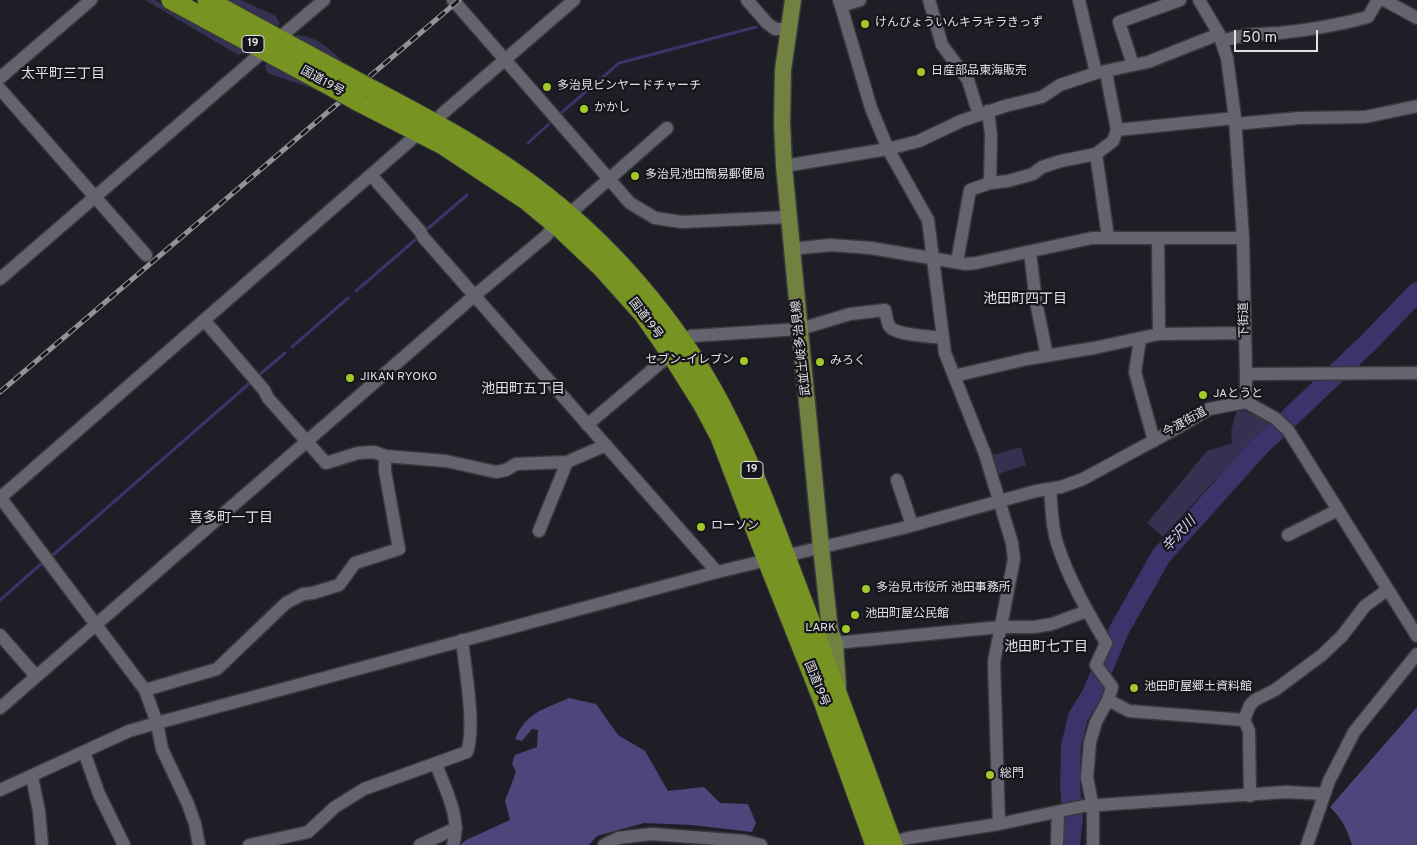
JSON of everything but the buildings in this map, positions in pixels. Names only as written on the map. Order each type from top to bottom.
[{"type":"highway","name":"国道19号","points":[[171,0],[364,95],[451,131],[489,154],[547,197],[597,242],[643,290],[677,348],[703,406],[720,437],[767,560],[824,700],[886,844]]},
{"type":"highway","name":"国道19号","points":[[207,0],[342,83]]},
{"type":"highway","name":"国道19号","points":[[677,348],[712,388],[747,458],[839,696],[886,844]]},
{"type":"main road","name":"武並土岐多治見線","points":[[793,0],[783,70],[784,166],[821,547],[839,696]]},
{"type":"street","points":[[0,78],[91,0]]},
{"type":"street","points":[[285,34],[324,0]]},
{"type":"street","points":[[453,0],[630,203],[655,218],[682,222],[789,217]]},
{"type":"street","points":[[442,114],[574,0]]},
{"type":"street","points":[[747,0],[767,23],[775,29],[788,29]]},
{"type":"street","points":[[860,0],[840,3],[871,108],[888,149],[928,220],[945,353],[985,454],[1012,543],[1014,559],[994,662],[999,824]]},
{"type":"street","points":[[929,0],[942,45],[968,80],[984,113],[991,135],[990,183]]},
{"type":"street","points":[[957,262],[970,190],[990,183],[1008,181],[1033,174],[1042,166],[1096,154],[1113,141],[1116,130],[1079,0]]},
{"type":"street","points":[[1133,65],[1120,22],[1180,0]]},
{"type":"street","name":"下街道","points":[[1199,0],[1220,37],[1227,58],[1235,121],[1243,238],[1246,402]]},
{"type":"street","points":[[784,166],[888,149],[919,141],[949,126],[984,113],[1042,97],[1060,85],[1148,62],[1220,37],[1281,32],[1360,20],[1368,17],[1378,0]]},
{"type":"street","points":[[1384,0],[1417,18]]},
{"type":"street","points":[[0,279],[258,56]]},
{"type":"street","points":[[0,89],[146,255]]},
{"type":"street","points":[[1116,130],[1235,121],[1365,117],[1417,106]]},
{"type":"street","points":[[576,208],[667,128]]},
{"type":"street","points":[[199,845],[195,824],[188,804],[162,749],[157,723],[146,690],[0,498],[412,139]]},
{"type":"street","points":[[1096,154],[1108,237]]},
{"type":"street","points":[[371,175],[474,296],[717,572]]},
{"type":"street","points":[[0,708],[551,230]]},
{"type":"street","points":[[792,249],[830,246],[871,248],[966,264],[1030,252],[1078,240],[1108,237],[1158,239],[1243,238]]},
{"type":"street","points":[[1158,239],[1159,334]]},
{"type":"street","points":[[1030,252],[1036,302],[1047,356]]},
{"type":"street","points":[[587,425],[691,336],[800,329],[850,314],[885,310],[889,325],[894,330],[943,338]]},
{"type":"street","points":[[204,320],[264,390],[268,398],[326,463],[358,453],[374,452],[385,456],[446,461],[496,472],[506,470],[516,464],[567,462],[606,445]]},
{"type":"street","points":[[954,376],[1159,334],[1245,333]]},
{"type":"street","points":[[1140,339],[1135,372],[1154,440]]},
{"type":"street","points":[[1246,374],[1417,373]]},
{"type":"street","points":[[1246,402],[1275,418],[1288,430],[1417,636]]},
{"type":"street","name":"今渡街道","points":[[0,790],[130,731],[157,723],[717,572],[912,526],[1083,479],[1209,409],[1246,402]]},
{"type":"street","points":[[146,690],[217,669],[286,603],[303,594],[339,585],[355,563],[399,549],[385,471],[385,456]]},
{"type":"street","points":[[539,531],[567,462]]},
{"type":"street","points":[[897,480],[912,526]]},
{"type":"street","points":[[1050,489],[1052,522],[1056,542],[1069,576],[1106,642],[1096,665],[1112,687],[1108,700],[1096,722],[1090,742],[1087,778],[1088,806],[1093,845]]},
{"type":"street","points":[[1288,535],[1338,510]]},
{"type":"street","points":[[1250,796],[1249,731],[1244,720],[1250,705],[1322,655],[1342,636],[1365,606],[1387,590]]},
{"type":"street","points":[[834,643],[1000,627],[1034,627],[1052,624],[1087,610]]},
{"type":"street","points":[[0,635],[36,676]]},
{"type":"street","points":[[249,845],[308,832],[336,807],[364,789],[468,752],[470,744],[470,719],[462,640]]},
{"type":"street","points":[[1307,845],[1329,781],[1354,732],[1417,654]]},
{"type":"street","points":[[1108,700],[1129,710],[1244,720]]},
{"type":"street","points":[[84,752],[99,794],[110,819],[114,821],[124,845]]},
{"type":"street","points":[[436,764],[454,816],[456,835],[453,845]]},
{"type":"street","points":[[32,777],[40,811],[42,845]]},
{"type":"street","points":[[886,844],[908,838],[999,824],[1088,806],[1286,792],[1324,794]]},
{"type":"street","points":[[1058,845],[1059,812]]},
{"type":"street","points":[[420,845],[456,828]]},
{"type":"street","points":[[604,845],[618,838],[651,834],[745,841],[761,845]]},
{"type":"shaded area","points":[[145,0],[155,0],[250,51],[238,55]]},
{"type":"shaded area","points":[[224,0],[241,0],[276,16],[280,24],[276,28]]},
{"type":"shaded area","points":[[297,35],[320,42],[349,67],[294,38]]},
{"type":"shaded area","points":[[267,61],[329,94],[267,73],[265,66]]},
{"type":"shaded area","points":[[1237,408],[1264,418],[1273,424],[1212,483],[1163,537],[1147,523],[1207,451],[1232,443],[1231,432]]},
{"type":"shaded area","points":[[1021,447],[1026,465],[995,475],[989,456]]},
{"type":"shaded area","points":[[569,698],[596,704],[618,735],[645,751],[668,791],[704,787],[720,803],[748,804],[756,823],[752,832],[692,825],[644,823],[597,836],[589,845],[460,845],[466,840],[510,820],[505,801],[516,772],[512,764],[515,755],[537,747],[538,730],[532,729],[522,741],[515,739],[519,730],[537,712]]},
{"type":"shaded area","points":[[1417,707],[1417,845],[1352,845],[1344,825],[1330,807]]},
{"type":"waterway","points":[[560,114],[619,63],[756,27]]},
{"type":"waterway","points":[[528,143],[549,124]]},
{"type":"waterway","points":[[425,231],[467,195]]},
{"type":"waterway","points":[[356,291],[415,240]]},
{"type":"waterway","name":"辛沢川","points":[[1070,845],[1073,818],[1070,786],[1071,746],[1078,717],[1092,694],[1119,630],[1161,556],[1259,447],[1370,341],[1417,292]]},
{"type":"waterway","points":[[292,347],[348,298]]},
{"type":"waterway","points":[[258,376],[285,353]]},
{"type":"waterway","points":[[53,555],[251,382]]},
{"type":"waterway","points":[[0,600],[41,564]]},
{"type":"railway","points":[[0,392],[459,0]]},
{"type":"place","name":"けんびょういんキラキラきっず","points":[[865,24]]},
{"type":"place","name":"日産部品東海販売","points":[[921,72]]},
{"type":"place","name":"多治見ビンヤードチャーチ","points":[[547,87]]},
{"type":"place","name":"かかし","points":[[584,109]]},
{"type":"place","name":"多治見池田簡易郵便局","points":[[635,176]]},
{"type":"place","name":"セブン-イレブン","points":[[744,361]]},
{"type":"place","name":"みろく","points":[[820,362]]},
{"type":"place","name":"JIKAN RYOKO","points":[[350,378]]},
{"type":"place","name":"JAとうと","points":[[1203,395]]},
{"type":"place","name":"ローソン","points":[[701,527]]},
{"type":"place","name":"多治見市役所 池田事務所","points":[[866,589]]},
{"type":"place","name":"池田町屋公民館","points":[[855,615]]},
{"type":"place","name":"LARK","points":[[846,629]]},
{"type":"place","name":"池田町屋郷土資料館","points":[[1134,688]]},
{"type":"place","name":"総門","points":[[990,775]]},
{"type":"district","name":"太平町三丁目","points":[[63,75]]},
{"type":"district","name":"池田町四丁目","points":[[1025,300]]},
{"type":"district","name":"池田町五丁目","points":[[523,390]]},
{"type":"district","name":"喜多町一丁目","points":[[231,519]]},
{"type":"district","name":"池田町七丁目","points":[[1046,648]]}]
